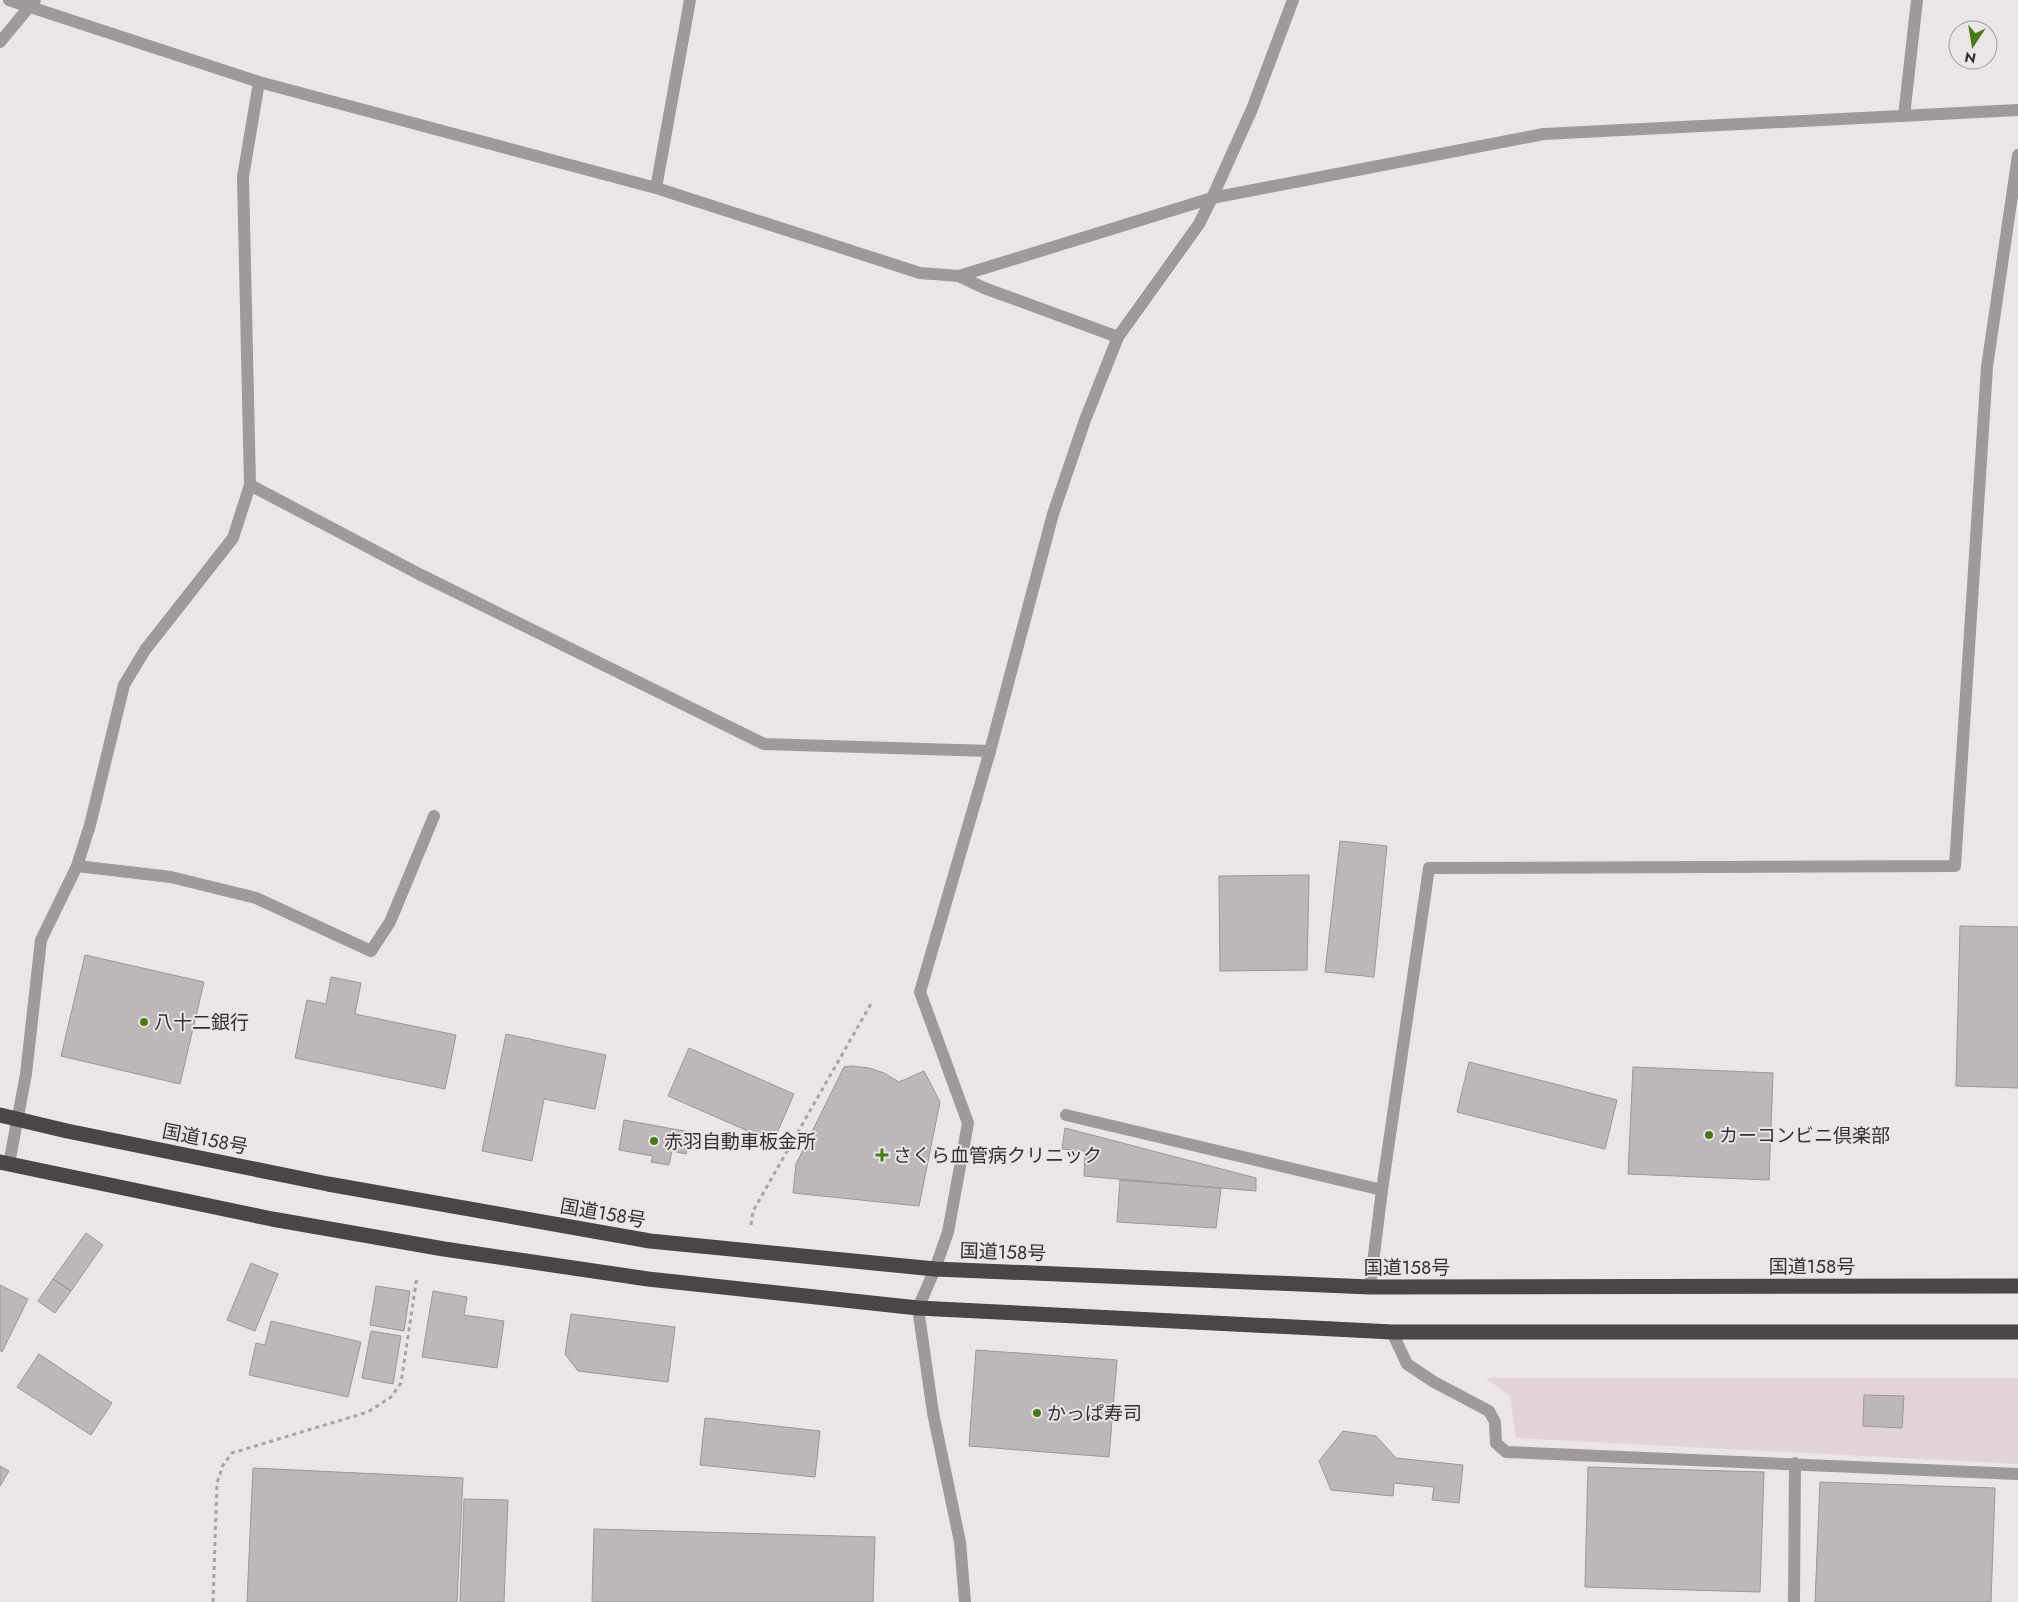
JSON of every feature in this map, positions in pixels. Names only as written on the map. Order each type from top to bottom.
[{"type":"highway","name":"国道158号","points":[[0,1115],[337,1186],[650,1241],[935,1269],[1370,1287],[2018,1286]]},
{"type":"highway","points":[[5,1163],[272,1219],[444,1249],[648,1279],[918,1308],[1392,1332],[2018,1332]]},
{"type":"street","points":[[9,0],[33,3],[259,82],[656,188],[920,274],[959,276],[1212,198],[1544,134],[2018,110]]},
{"type":"street","points":[[656,188],[690,0]]},
{"type":"street","points":[[965,1602],[960,1542],[933,1413],[918,1308],[948,1232],[968,1123],[920,992],[990,751],[1053,514],[1085,420],[1118,337],[1199,224],[1212,198],[1252,109],[1293,0]]},
{"type":"street","points":[[1904,116],[1917,0]]},
{"type":"street","points":[[0,42],[33,3]]},
{"type":"street","points":[[5,1163],[19,1120],[41,940],[77,866],[90,825],[124,685],[144,650],[233,538],[250,485],[243,177],[259,82]]},
{"type":"street","points":[[1370,1287],[1382,1190],[1429,868],[1955,866],[1987,368],[2018,155]]},
{"type":"street","points":[[959,276],[984,288],[1118,337]]},
{"type":"street","points":[[250,485],[419,574],[764,744],[990,751]]},
{"type":"street","points":[[77,866],[171,877],[256,898],[371,951],[390,922],[434,816]]},
{"type":"street","points":[[1066,1115],[1382,1190]]},
{"type":"street","points":[[1392,1332],[1407,1364],[1434,1382],[1489,1411],[1495,1422],[1496,1443],[1506,1452],[2018,1474]]},
{"type":"street","points":[[1794,1602],[1795,1463]]},
{"type":"path","points":[[747,1251],[753,1211],[872,1002]]},
{"type":"path","points":[[213,1602],[216,1483],[223,1464],[232,1453],[368,1412],[391,1397],[401,1383],[417,1276]]},
{"type":"shaded area","points":[[1485,1378],[2018,1378],[2018,1464],[1516,1438],[1510,1396]]},
{"type":"building","points":[[1340,841],[1387,846],[1374,977],[1325,972]]},
{"type":"building","points":[[1309,875],[1307,970],[1220,971],[1219,876]]},
{"type":"building","points":[[1960,926],[2018,927],[2018,1088],[1956,1086]]},
{"type":"building","points":[[85,955],[204,982],[180,1084],[61,1056]]},
{"type":"building","points":[[331,977],[361,983],[355,1014],[456,1035],[445,1089],[295,1058],[307,1000],[326,1004]]},
{"type":"building","points":[[506,1034],[606,1055],[595,1109],[544,1099],[532,1161],[482,1151]]},
{"type":"building","points":[[689,1048],[794,1094],[773,1142],[668,1096]]},
{"type":"building","points":[[1469,1062],[1617,1100],[1605,1149],[1457,1112]]},
{"type":"building","points":[[844,1067],[869,1068],[884,1073],[899,1082],[924,1071],[940,1102],[919,1206],[793,1193],[796,1164]]},
{"type":"building","points":[[1633,1067],[1773,1073],[1769,1180],[1628,1174]]},
{"type":"building","name":"赤羽自動車板金所","points":[[624,1120],[690,1132],[686,1154],[672,1151],[669,1165],[651,1162],[653,1156],[619,1150]]},
{"type":"building","points":[[1065,1128],[1256,1178],[1256,1191],[1084,1176],[1085,1151],[1062,1149]]},
{"type":"building","points":[[1120,1180],[1221,1188],[1216,1228],[1117,1222]]},
{"type":"building","points":[[86,1233],[103,1245],[71,1291],[53,1279]]},
{"type":"building","points":[[251,1263],[278,1274],[255,1331],[227,1320]]},
{"type":"building","points":[[53,1279],[71,1291],[55,1313],[38,1301]]},
{"type":"building","points":[[0,1285],[28,1299],[2,1352],[0,1350]]},
{"type":"building","points":[[376,1286],[410,1291],[404,1331],[370,1325]]},
{"type":"building","points":[[433,1291],[467,1297],[464,1315],[504,1321],[497,1368],[422,1357]]},
{"type":"building","points":[[571,1314],[675,1327],[668,1382],[578,1371],[565,1354]]},
{"type":"building","points":[[271,1321],[361,1342],[348,1397],[249,1375],[256,1343],[265,1345]]},
{"type":"building","points":[[371,1331],[401,1336],[393,1384],[362,1378]]},
{"type":"building","points":[[976,1350],[1117,1360],[1109,1457],[969,1446]]},
{"type":"building","points":[[39,1354],[112,1403],[91,1435],[17,1387]]},
{"type":"building","points":[[1864,1395],[1904,1396],[1902,1428],[1863,1426]]},
{"type":"building","points":[[705,1418],[820,1431],[815,1477],[700,1465]]},
{"type":"building","points":[[1343,1431],[1376,1436],[1396,1458],[1463,1465],[1459,1503],[1432,1500],[1434,1487],[1394,1483],[1393,1496],[1331,1490],[1319,1461]]},
{"type":"building","points":[[0,1466],[9,1471],[0,1486]]},
{"type":"building","points":[[1588,1467],[1764,1472],[1760,1592],[1585,1587]]},
{"type":"building","points":[[253,1468],[463,1478],[457,1602],[247,1602]]},
{"type":"building","points":[[1820,1482],[1995,1488],[1991,1602],[1815,1602]]},
{"type":"building","points":[[464,1499],[508,1500],[504,1602],[460,1602]]},
{"type":"building","points":[[594,1529],[875,1537],[873,1602],[592,1602]]},
{"type":"place","name":"八十二銀行","points":[[144,1022]]},
{"type":"place","name":"カーコンビニ倶楽部","points":[[1709,1135]]},
{"type":"place","name":"赤羽自動車板金所","points":[[654,1141]]},
{"type":"place","name":"さくら血管病クリニック","points":[[882,1155]]},
{"type":"place","name":"かっぱ寿司","points":[[1037,1413]]}]
